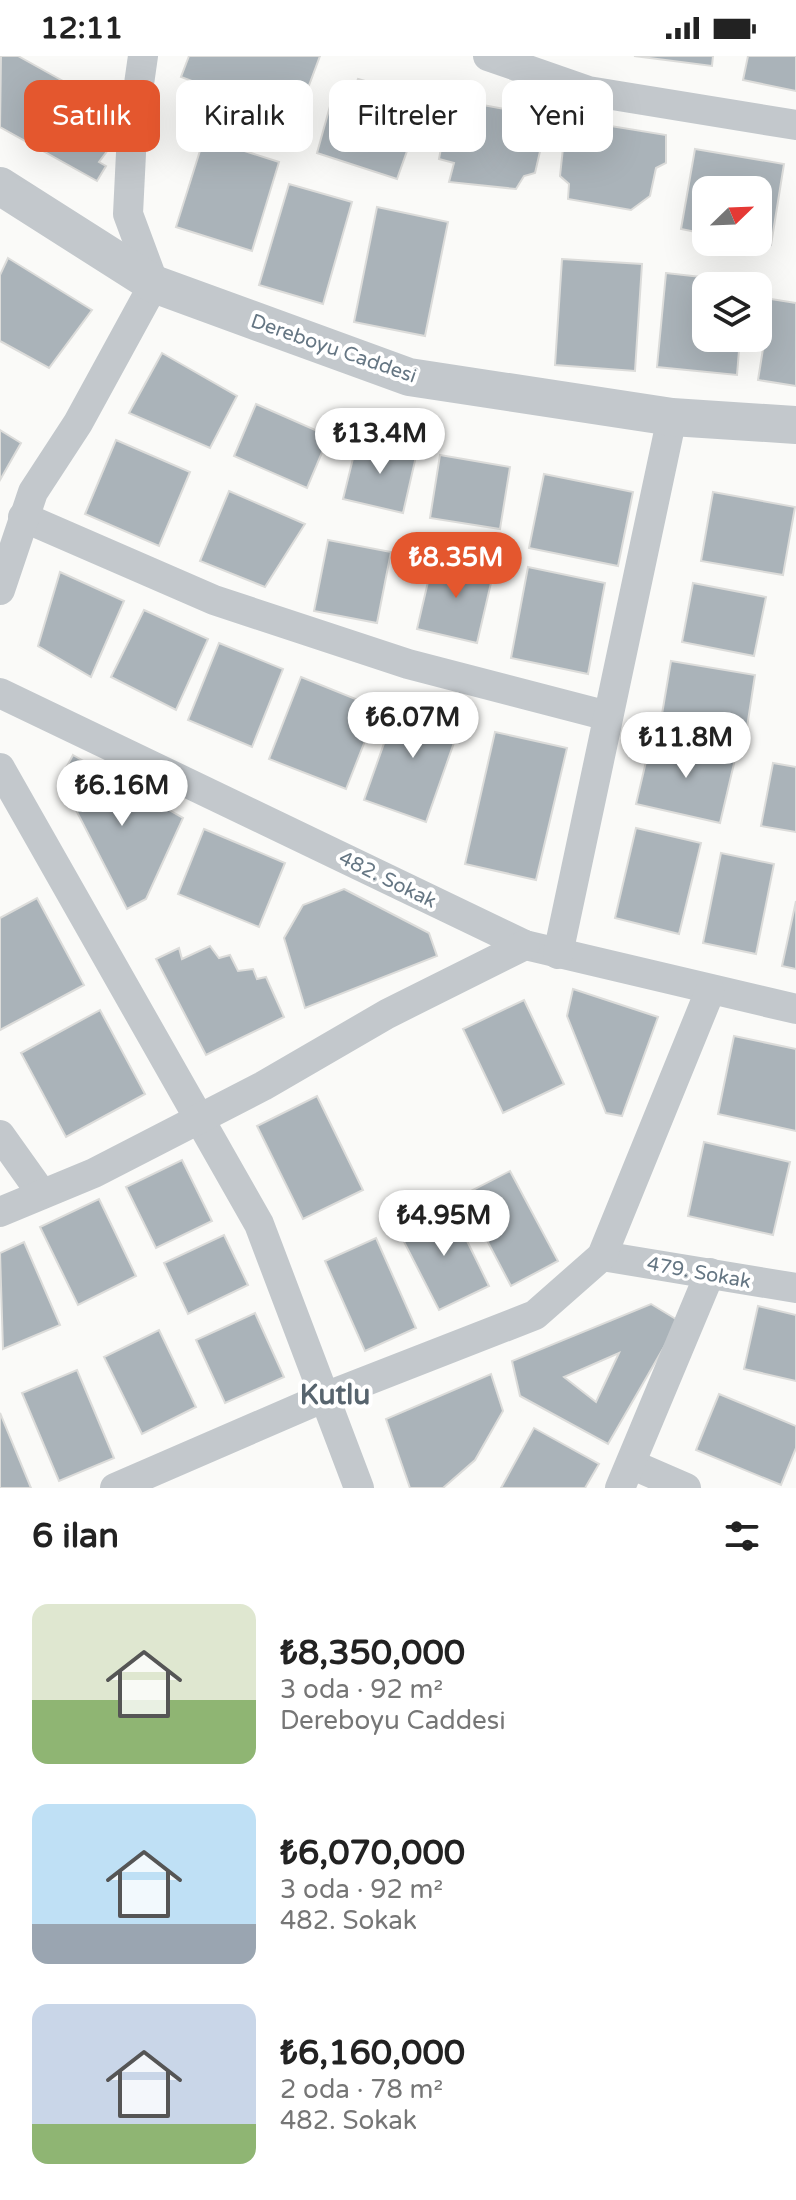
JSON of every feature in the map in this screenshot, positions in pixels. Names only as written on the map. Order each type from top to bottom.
[{"type":"street","points":[[0,590],[33,492],[78,423],[154,284],[128,214],[132,133],[143,56]]},
{"type":"street","points":[[488,56],[550,66],[588,91],[796,125]]},
{"type":"street","name":"Dereboyu Caddesi","points":[[0,186],[154,284],[409,377],[672,417],[796,425]]},
{"type":"street","points":[[558,954],[672,417]]},
{"type":"street","points":[[23,517],[214,600],[408,664],[608,716]]},
{"type":"street","name":"482. Sokak","points":[[0,693],[525,945],[796,1009]]},
{"type":"street","points":[[0,768],[259,1224],[359,1488]]},
{"type":"street","points":[[0,1212],[94,1173],[199,1119],[387,1014],[525,945]]},
{"type":"street","points":[[131,1485],[325,1397],[535,1315],[602,1256],[710,991]]},
{"type":"street","points":[[0,1135],[42,1194]]},
{"type":"street","name":"479. Sokak","points":[[602,1256],[796,1288]]},
{"type":"street","points":[[686,1488],[626,1476],[710,1273]]},
{"type":"building","points":[[1,56],[18,56],[61,80],[24,80],[24,140],[0,127]]},
{"type":"building","points":[[189,56],[320,56],[311,80],[189,80],[181,77]]},
{"type":"building","points":[[634,56],[713,56],[712,66]]},
{"type":"building","points":[[748,56],[796,56],[796,91],[743,80]]},
{"type":"building","points":[[486,106],[502,109],[502,152],[540,152],[535,173],[524,176],[516,189],[449,182],[454,163],[439,159],[440,152],[486,152]]},
{"type":"building","points":[[329,110],[329,152],[407,152],[397,179],[317,153]]},
{"type":"building","points":[[613,126],[666,135],[666,163],[656,168],[650,196],[631,210],[568,199],[569,184],[560,176],[563,152],[613,152]]},
{"type":"building","points":[[695,149],[784,164],[772,239],[772,176],[692,176],[692,231],[681,229]]},
{"type":"building","points":[[45,152],[106,152],[99,162],[106,166],[97,181]]},
{"type":"building","points":[[200,152],[248,152],[279,162],[252,251],[176,227]]},
{"type":"building","points":[[289,184],[352,202],[323,304],[259,285]]},
{"type":"building","points":[[377,207],[448,222],[425,336],[354,322]]},
{"type":"building","points":[[8,258],[92,310],[49,368],[0,341],[0,275]]},
{"type":"building","points":[[562,259],[642,264],[635,371],[555,365]]},
{"type":"building","points":[[666,273],[692,276],[692,352],[739,352],[737,375],[657,367]]},
{"type":"building","points":[[772,299],[796,303],[796,386],[758,380],[762,352],[772,352]]},
{"type":"building","points":[[162,353],[237,396],[210,448],[129,413]]},
{"type":"building","points":[[256,404],[329,436],[307,488],[234,456]]},
{"type":"building","points":[[0,430],[21,443],[0,480]]},
{"type":"building","points":[[358,438],[417,452],[403,513],[343,499]]},
{"type":"building","points":[[116,440],[190,472],[159,546],[85,514]]},
{"type":"building","points":[[440,455],[510,467],[500,529],[430,518]]},
{"type":"building","points":[[544,474],[633,492],[618,566],[529,548]]},
{"type":"building","points":[[229,491],[305,524],[265,587],[200,561]]},
{"type":"building","points":[[713,492],[795,507],[783,575],[701,561]]},
{"type":"building","points":[[328,540],[391,552],[377,623],[314,611]]},
{"type":"building","points":[[434,556],[494,570],[477,643],[417,629]]},
{"type":"building","points":[[528,567],[605,583],[588,674],[511,658]]},
{"type":"building","points":[[60,572],[124,601],[91,677],[38,646]]},
{"type":"building","points":[[693,583],[766,597],[754,656],[682,642]]},
{"type":"building","points":[[144,610],[208,639],[176,710],[111,677]]},
{"type":"building","points":[[219,643],[283,669],[252,747],[188,720]]},
{"type":"building","points":[[671,661],[755,675],[746,734],[661,720]]},
{"type":"building","points":[[301,677],[378,708],[346,789],[269,759]]},
{"type":"building","points":[[400,698],[462,720],[426,822],[364,800]]},
{"type":"building","points":[[495,732],[567,748],[536,880],[465,864]]},
{"type":"building","points":[[652,736],[736,755],[720,823],[636,804]]},
{"type":"building","points":[[73,755],[183,818],[146,899],[127,909],[60,779]]},
{"type":"building","points":[[773,763],[796,767],[796,832],[761,826]]},
{"type":"building","points":[[636,828],[701,843],[679,934],[615,918]]},
{"type":"building","points":[[204,829],[285,863],[259,927],[178,894]]},
{"type":"building","points":[[721,853],[774,864],[756,954],[703,943]]},
{"type":"building","points":[[344,889],[429,933],[437,956],[305,1008],[284,938],[303,905]]},
{"type":"building","points":[[37,898],[84,985],[0,1030],[0,918]]},
{"type":"building","points":[[796,901],[796,969],[782,966]]},
{"type":"building","points":[[210,946],[219,958],[230,955],[238,971],[253,969],[257,979],[266,977],[284,1017],[206,1055],[156,959],[179,948],[182,959]]},
{"type":"building","points":[[573,989],[658,1017],[622,1116],[606,1113],[567,1016]]},
{"type":"building","points":[[524,1000],[564,1084],[503,1113],[463,1029]]},
{"type":"building","points":[[100,1010],[145,1094],[66,1137],[21,1053]]},
{"type":"building","points":[[734,1036],[796,1049],[796,1131],[718,1114]]},
{"type":"building","points":[[317,1096],[363,1190],[303,1219],[257,1126]]},
{"type":"building","points":[[704,1142],[790,1162],[773,1235],[688,1216]]},
{"type":"building","points":[[182,1160],[212,1221],[156,1248],[126,1187]]},
{"type":"building","points":[[510,1171],[558,1261],[511,1286],[463,1195]]},
{"type":"building","points":[[99,1199],[136,1276],[78,1305],[40,1227]]},
{"type":"building","points":[[451,1208],[489,1286],[439,1310],[398,1230]]},
{"type":"building","points":[[224,1235],[248,1285],[188,1314],[164,1263]]},
{"type":"building","points":[[376,1238],[416,1328],[365,1351],[325,1261]]},
{"type":"building","points":[[24,1242],[60,1325],[3,1349],[0,1253]]},
{"type":"building","points":[[651,1304],[679,1321],[608,1444],[520,1396],[512,1361]],"holes":[[[619,1353],[596,1402],[564,1377]]]},
{"type":"building","points":[[758,1306],[796,1315],[796,1381],[744,1369]]},
{"type":"building","points":[[255,1313],[284,1377],[225,1403],[196,1340]]},
{"type":"building","points":[[159,1330],[196,1407],[142,1434],[104,1357]]},
{"type":"building","points":[[77,1370],[114,1458],[59,1481],[22,1393]]},
{"type":"building","points":[[491,1374],[503,1411],[475,1460],[443,1488],[410,1488],[386,1419]]},
{"type":"building","points":[[719,1394],[796,1426],[796,1448],[781,1485],[696,1450]]},
{"type":"building","points":[[0,1413],[31,1488],[0,1488]]},
{"type":"building","points":[[534,1428],[599,1464],[585,1488],[501,1488]]},
{"type":"district","name":"Kutlu","points":[[335,1394]]}]
